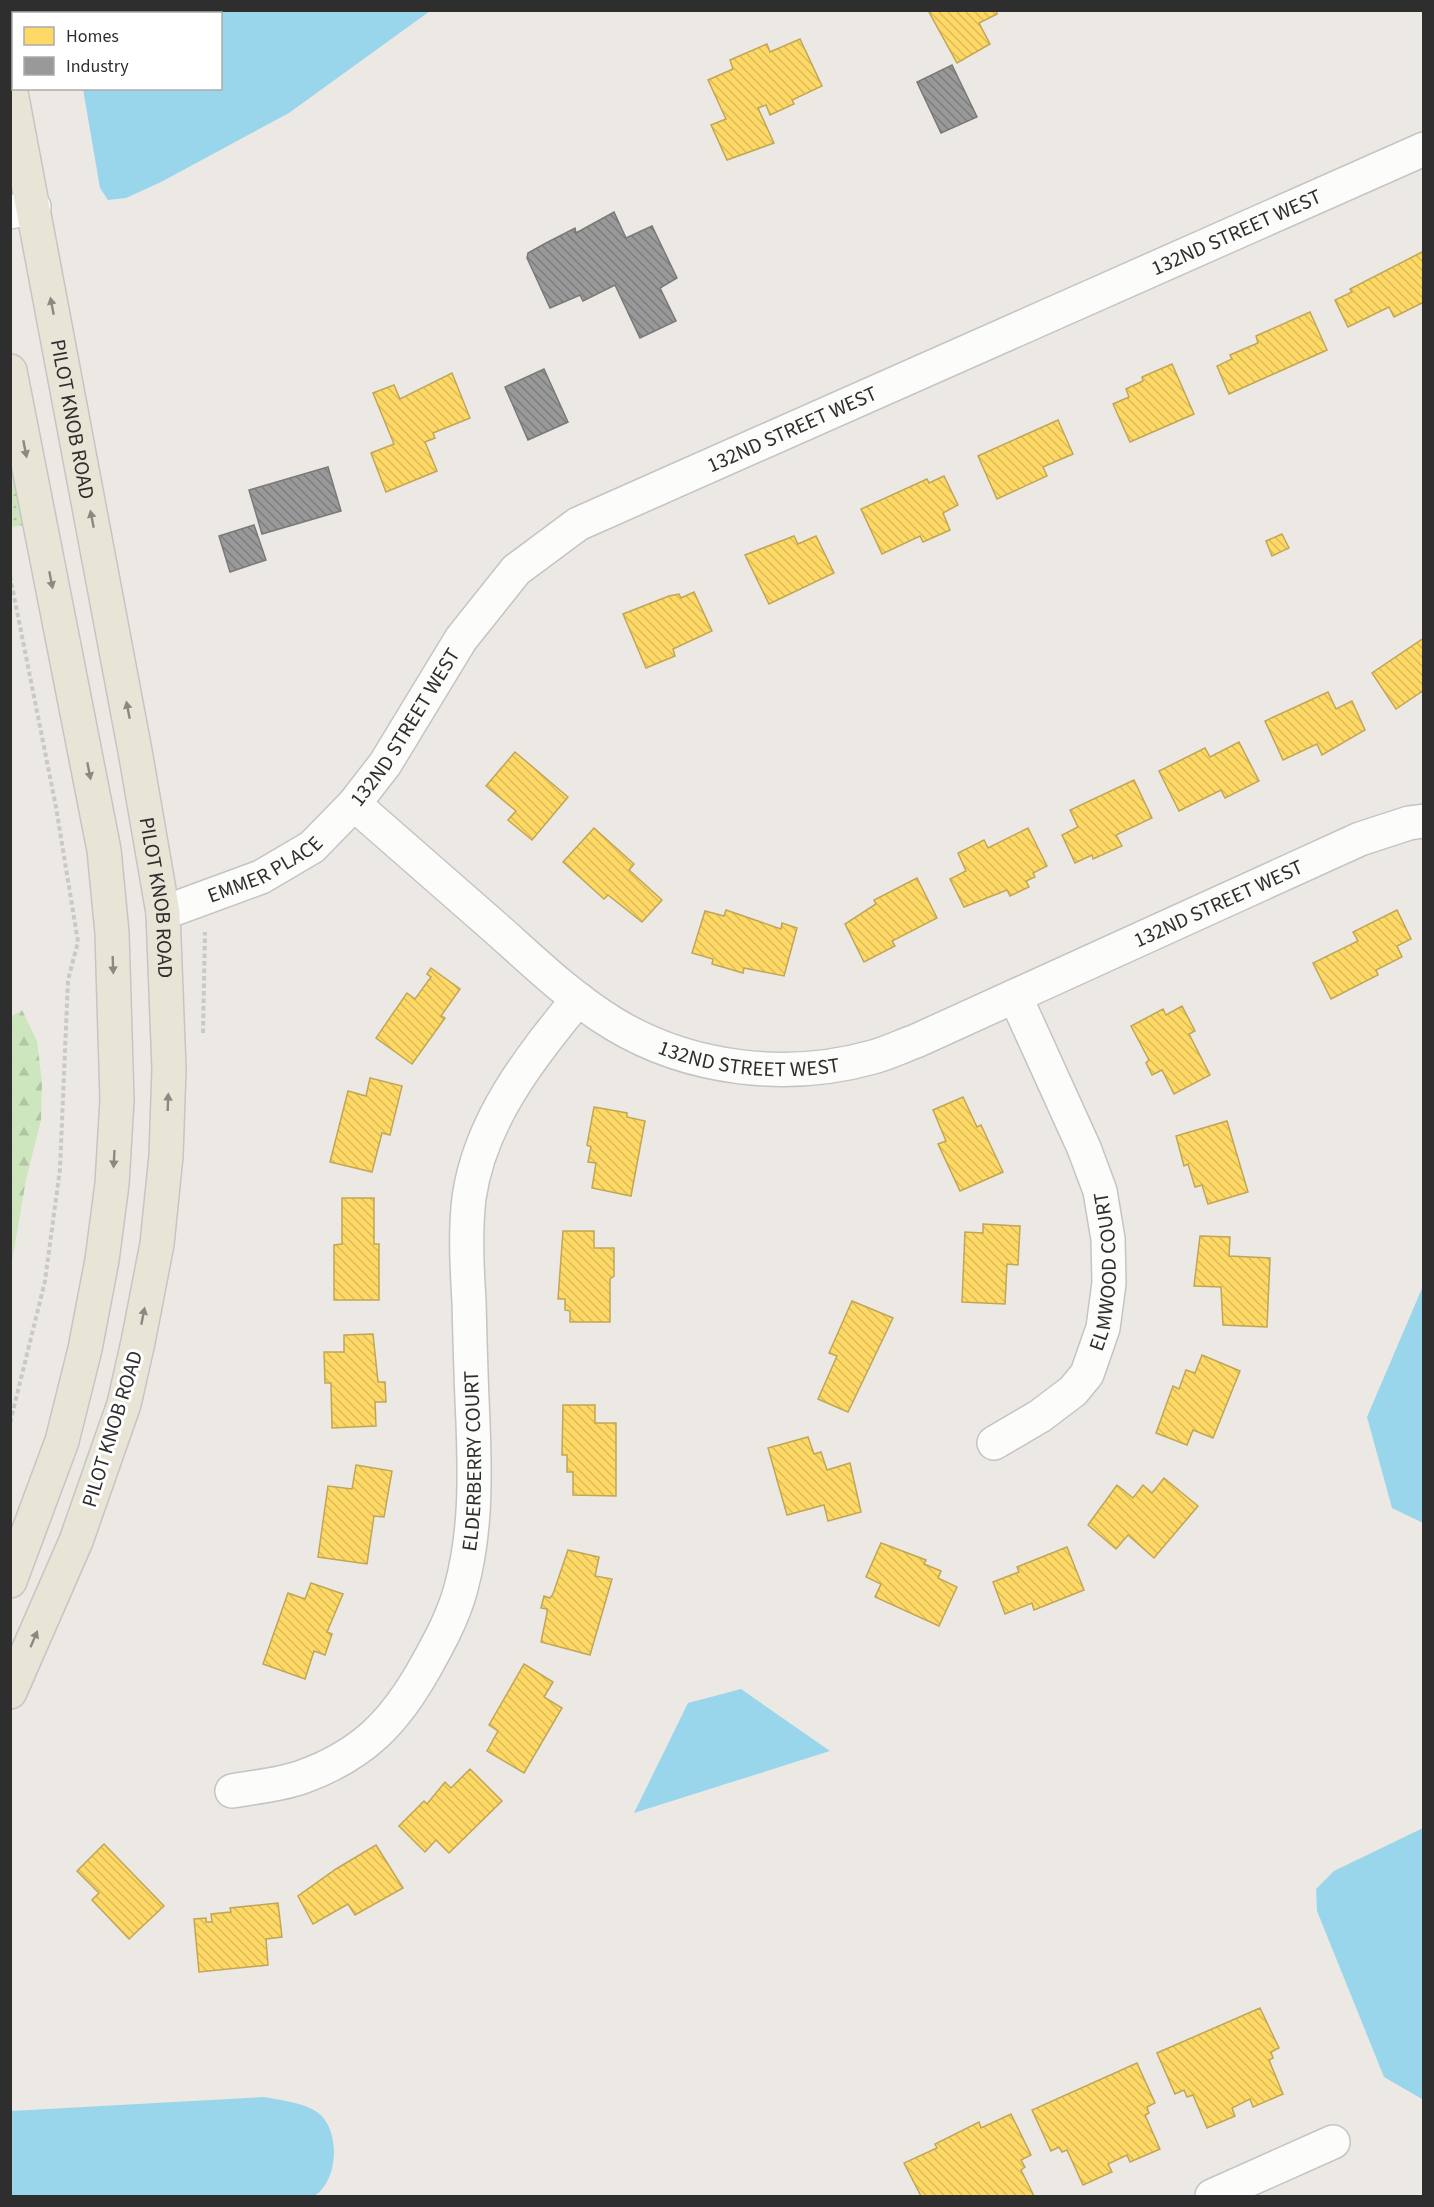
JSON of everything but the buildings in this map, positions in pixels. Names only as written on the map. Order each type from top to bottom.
[{"type":"main road","name":"PILOT KNOB ROAD","points":[[10,87],[22,209],[133,740],[162,913],[169,1069],[166,1156],[157,1244],[124,1404],[76,1541],[10,1692]]},
{"type":"main road","points":[[10,371],[104,849],[112,933],[117,1100],[112,1184],[102,1260],[85,1349],[62,1441],[10,1581]]},
{"type":"main road","points":[[112,933],[162,913]]},
{"type":"street","name":"132ND STREET WEST","points":[[1424,149],[578,524],[516,570],[461,639],[385,764],[354,804],[578,999],[614,1024],[655,1046],[696,1058],[741,1067],[786,1070],[830,1066],[874,1057],[1015,996],[1360,839],[1409,823],[1424,821]]},
{"type":"street","name":"EMMER PLACE","points":[[162,913],[261,877],[312,847],[354,804]]},
{"type":"street","name":"ELMWOOD COURT","points":[[994,1443],[1040,1416],[1072,1391],[1087,1374],[1103,1328],[1109,1283],[1108,1239],[1100,1191],[1084,1148],[1015,996]]},
{"type":"street","name":"ELDERBERRY COURT","points":[[232,1791],[300,1778],[344,1759],[379,1732],[413,1688],[441,1640],[461,1589],[472,1534],[475,1478],[466,1247],[469,1197],[481,1150],[501,1104],[528,1060],[578,999]]},
{"type":"street","points":[[1212,2196],[1333,2142]]},
{"type":"path","points":[[10,576],[56,807],[78,942],[68,980],[60,1169],[45,1281],[10,1424]]},
{"type":"green space","points":[[10,369],[39,523],[11,527],[10,527]]},
{"type":"green space","points":[[22,1010],[37,1041],[42,1083],[41,1120],[26,1180],[11,1267],[10,1017]]},
{"type":"water","points":[[97,10],[430,11],[289,113],[161,182],[126,198],[108,200],[100,188],[83,90],[222,90],[222,12],[98,12]]},
{"type":"water","points":[[1423,1286],[1423,1523],[1392,1508],[1367,1417]]},
{"type":"water","points":[[741,1689],[830,1751],[634,1813],[688,1703]]},
{"type":"water","points":[[1423,1828],[1424,2098],[1422,2099],[1384,2077],[1317,1911],[1316,1889],[1334,1871]]},
{"type":"water","points":[[263,2097],[305,2106],[317,2112],[325,2120],[330,2130],[334,2155],[328,2179],[314,2196],[11,2196],[11,2111]]}]
